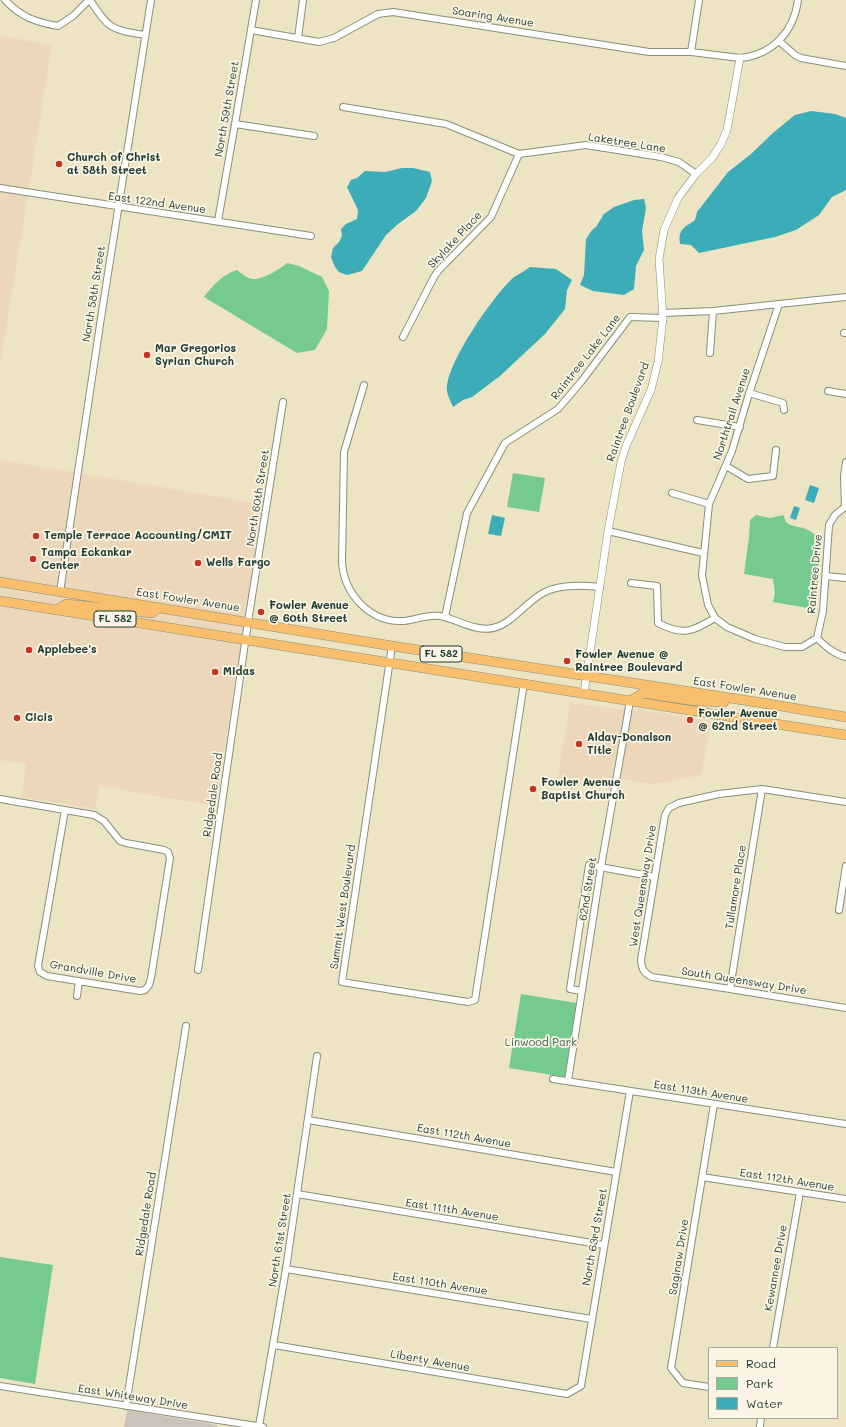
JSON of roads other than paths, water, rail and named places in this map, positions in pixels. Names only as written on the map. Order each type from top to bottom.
[{"type":"main road","name":"East Fowler Avenue","points":[[0,582],[392,646],[846,717]]},
{"type":"main road","name":"FL 582","points":[[0,601],[846,735]]},
{"type":"main road","points":[[56,610],[66,604],[152,613],[158,608]]},
{"type":"main road","points":[[630,701],[643,693],[695,701],[769,704]]},
{"type":"street","points":[[5,0],[12,8],[26,18],[58,26],[73,16],[89,0],[104,21],[113,28],[145,35]]},
{"type":"street","name":"North 58th Street","points":[[60,592],[151,0]]},
{"type":"street","name":"North 59th Street","points":[[218,221],[236,124],[256,0]]},
{"type":"street","points":[[298,38],[303,0]]},
{"type":"street","points":[[691,52],[699,0]]},
{"type":"street","points":[[740,58],[762,53],[780,42],[791,26],[798,0]]},
{"type":"street","name":"Soaring Avenue","points":[[251,30],[318,42],[334,38],[378,14],[393,12],[648,52],[691,52],[740,58]]},
{"type":"street","points":[[780,42],[795,55],[801,58],[846,66]]},
{"type":"street","name":"Raintree Boulevard","points":[[584,694],[608,531],[621,462],[631,434],[651,390],[658,362],[663,316],[659,259],[664,230],[678,198],[696,174],[712,158],[721,144],[727,130],[740,58]]},
{"type":"street","name":"Laketree Lane","points":[[343,107],[446,124],[519,154],[586,145],[661,157],[679,162],[696,174]]},
{"type":"street","points":[[236,124],[314,136]]},
{"type":"street","name":"Skylake Place","points":[[403,337],[438,271],[491,217],[519,154]]},
{"type":"street","name":"East 122nd Avenue","points":[[0,188],[311,236]]},
{"type":"street","points":[[663,316],[846,297]]},
{"type":"street","name":"Northtrail Avenue","points":[[703,553],[709,504],[732,451],[749,393],[779,304]]},
{"type":"street","points":[[710,353],[713,311]]},
{"type":"street","name":"Raintree Lake Lane","points":[[445,617],[467,513],[505,443],[558,409],[581,382],[630,317],[663,316]]},
{"type":"street","points":[[364,385],[344,452],[342,562],[346,584],[354,597],[368,610],[379,616],[394,621],[404,621],[431,616],[445,617],[478,628],[492,629],[502,626],[543,593],[562,586],[600,587]]},
{"type":"street","points":[[828,391],[846,394]]},
{"type":"street","points":[[749,393],[783,403],[784,410]]},
{"type":"street","name":"North 60th Street","points":[[248,622],[284,402]]},
{"type":"street","points":[[697,420],[740,427]]},
{"type":"street","points":[[726,466],[748,478],[773,476],[776,450]]},
{"type":"street","points":[[845,506],[844,476],[846,462]]},
{"type":"street","points":[[672,494],[709,504]]},
{"type":"street","name":"Raintree Drive","points":[[817,638],[823,611],[829,525],[835,515],[845,506]]},
{"type":"street","points":[[608,531],[703,553],[702,575],[708,605],[715,618],[727,627],[755,639],[785,646],[802,646],[817,638],[827,648],[846,657]]},
{"type":"street","points":[[826,576],[846,578]]},
{"type":"street","points":[[631,583],[658,586],[658,623],[669,629],[688,632],[699,628],[715,618]]},
{"type":"street","name":"Ridgedale Road","points":[[198,970],[248,622]]},
{"type":"street","name":"Summit West Boulevard","points":[[392,646],[342,982],[468,1002],[475,1000],[524,683]]},
{"type":"street","name":"62nd Street","points":[[568,1081],[601,867],[630,701]]},
{"type":"street","points":[[762,789],[846,802]]},
{"type":"street","name":"West Queensway Drive","points":[[642,969],[641,960],[665,815],[669,808],[679,803],[719,794],[762,789]]},
{"type":"street","name":"Tullamore Place","points":[[730,989],[762,789]]},
{"type":"street","name":"Grandville Drive","points":[[0,799],[65,810],[94,815],[104,821],[120,841],[168,852],[170,858],[151,978],[149,986],[145,990],[140,991],[47,976],[40,972],[38,966],[65,810]]},
{"type":"street","points":[[582,991],[570,989],[589,865],[655,877]]},
{"type":"street","points":[[839,910],[846,866]]},
{"type":"street","name":"South Queensway Drive","points":[[642,969],[646,974],[652,977],[846,1008]]},
{"type":"street","points":[[77,996],[79,981]]},
{"type":"street","name":"Ridgedale Road","points":[[126,1406],[186,1026]]},
{"type":"street","name":"North 61st Street","points":[[261,1427],[317,1056]]},
{"type":"street","name":"East 113th Avenue","points":[[553,1079],[846,1124]]},
{"type":"street","name":"North 63rd Street","points":[[581,1386],[630,1091]]},
{"type":"street","name":"Saginaw Drive","points":[[708,1387],[683,1383],[671,1368],[714,1104]]},
{"type":"street","name":"East 112th Avenue","points":[[308,1120],[616,1172]]},
{"type":"street","name":"East 112th Avenue","points":[[702,1177],[846,1199]]},
{"type":"street","name":"Kewannee Drive","points":[[772,1347],[800,1192]]},
{"type":"street","name":"East 111th Avenue","points":[[297,1194],[604,1245]]},
{"type":"street","name":"East 110th Avenue","points":[[286,1269],[591,1319]]},
{"type":"street","name":"Liberty Avenue","points":[[274,1345],[567,1394],[581,1386]]},
{"type":"street","name":"East Whiteway Drive","points":[[0,1386],[261,1427]]},
{"type":"water","points":[[811,111],[835,114],[846,118],[846,190],[832,197],[819,215],[796,230],[775,237],[699,253],[691,245],[680,244],[680,235],[683,229],[695,220],[697,212],[728,172],[795,115]]},
{"type":"water","points":[[402,168],[413,168],[430,172],[432,181],[426,198],[416,211],[386,235],[362,271],[347,275],[339,272],[331,257],[333,248],[342,236],[341,229],[346,224],[357,219],[358,210],[347,187],[351,180],[357,178],[365,171],[385,172]]},
{"type":"water","points":[[644,199],[646,208],[642,231],[644,250],[636,266],[634,289],[624,295],[593,291],[580,285],[584,275],[586,239],[592,230],[596,227],[604,214],[614,207],[634,200]]},
{"type":"water","points":[[530,267],[556,269],[572,280],[567,290],[565,309],[545,334],[500,376],[472,397],[463,400],[453,407],[447,390],[454,364],[462,347],[484,313],[506,285],[514,277]]},
{"type":"water","points":[[810,485],[819,488],[814,503],[805,500]]},
{"type":"water","points":[[794,506],[800,508],[796,520],[790,518]]},
{"type":"water","points":[[492,515],[505,518],[501,536],[488,534]]},
{"type":"place","name":"Church of Christ at 58th Street","points":[[59,164]]},
{"type":"place","name":"Mar Gregorios Syrian Church","points":[[147,355]]},
{"type":"place","name":"Temple Terrace Accounting/CMIT","points":[[36,536]]},
{"type":"place","name":"Tampa Eckankar Center","points":[[33,559]]},
{"type":"place","name":"Wells Fargo","points":[[198,563]]},
{"type":"place","name":"Fowler Avenue @ 60th Street","points":[[261,612]]},
{"type":"place","name":"Applebee's","points":[[29,650]]},
{"type":"place","name":"Fowler Avenue @ Raintree Boulevard","points":[[567,661]]},
{"type":"place","name":"Midas","points":[[215,672]]},
{"type":"place","name":"Cicis","points":[[17,718]]},
{"type":"place","name":"Fowler Avenue @ 62nd Street","points":[[690,720]]},
{"type":"place","name":"Alday-Donalson Title","points":[[579,744]]},
{"type":"place","name":"Fowler Avenue Baptist Church","points":[[533,789]]},
{"type":"park label","name":"Linwood Park","points":[[541,1043]]}]
